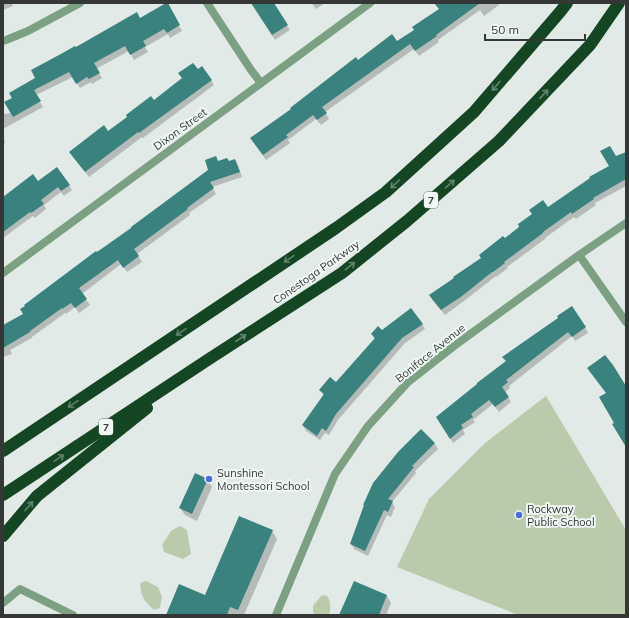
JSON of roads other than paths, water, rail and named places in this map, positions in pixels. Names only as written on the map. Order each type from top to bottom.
[{"type":"highway","points":[[3,452],[336,228],[386,192],[474,112],[567,3]]},
{"type":"highway","name":"Conestoga Parkway","points":[[3,496],[208,359],[342,273],[407,222],[499,141],[590,45],[619,3]]},
{"type":"highway","points":[[3,536],[38,496],[208,359]]},
{"type":"highway","points":[[3,445],[30,434]]},
{"type":"street","points":[[3,41],[28,31],[80,3]]},
{"type":"street","points":[[207,3],[261,83]]},
{"type":"street","name":"Dixon Street","points":[[3,273],[370,3]]},
{"type":"street","name":"Boniface Avenue","points":[[276,615],[335,474],[368,426],[408,382],[454,346],[579,255],[626,223]]},
{"type":"street","points":[[579,255],[626,322]]},
{"type":"street","points":[[3,603],[20,590],[73,615]]},
{"type":"place","name":"Sunshine Montessori School","points":[[209,479]]},
{"type":"place","name":"Rockway Public School","points":[[519,515]]}]
